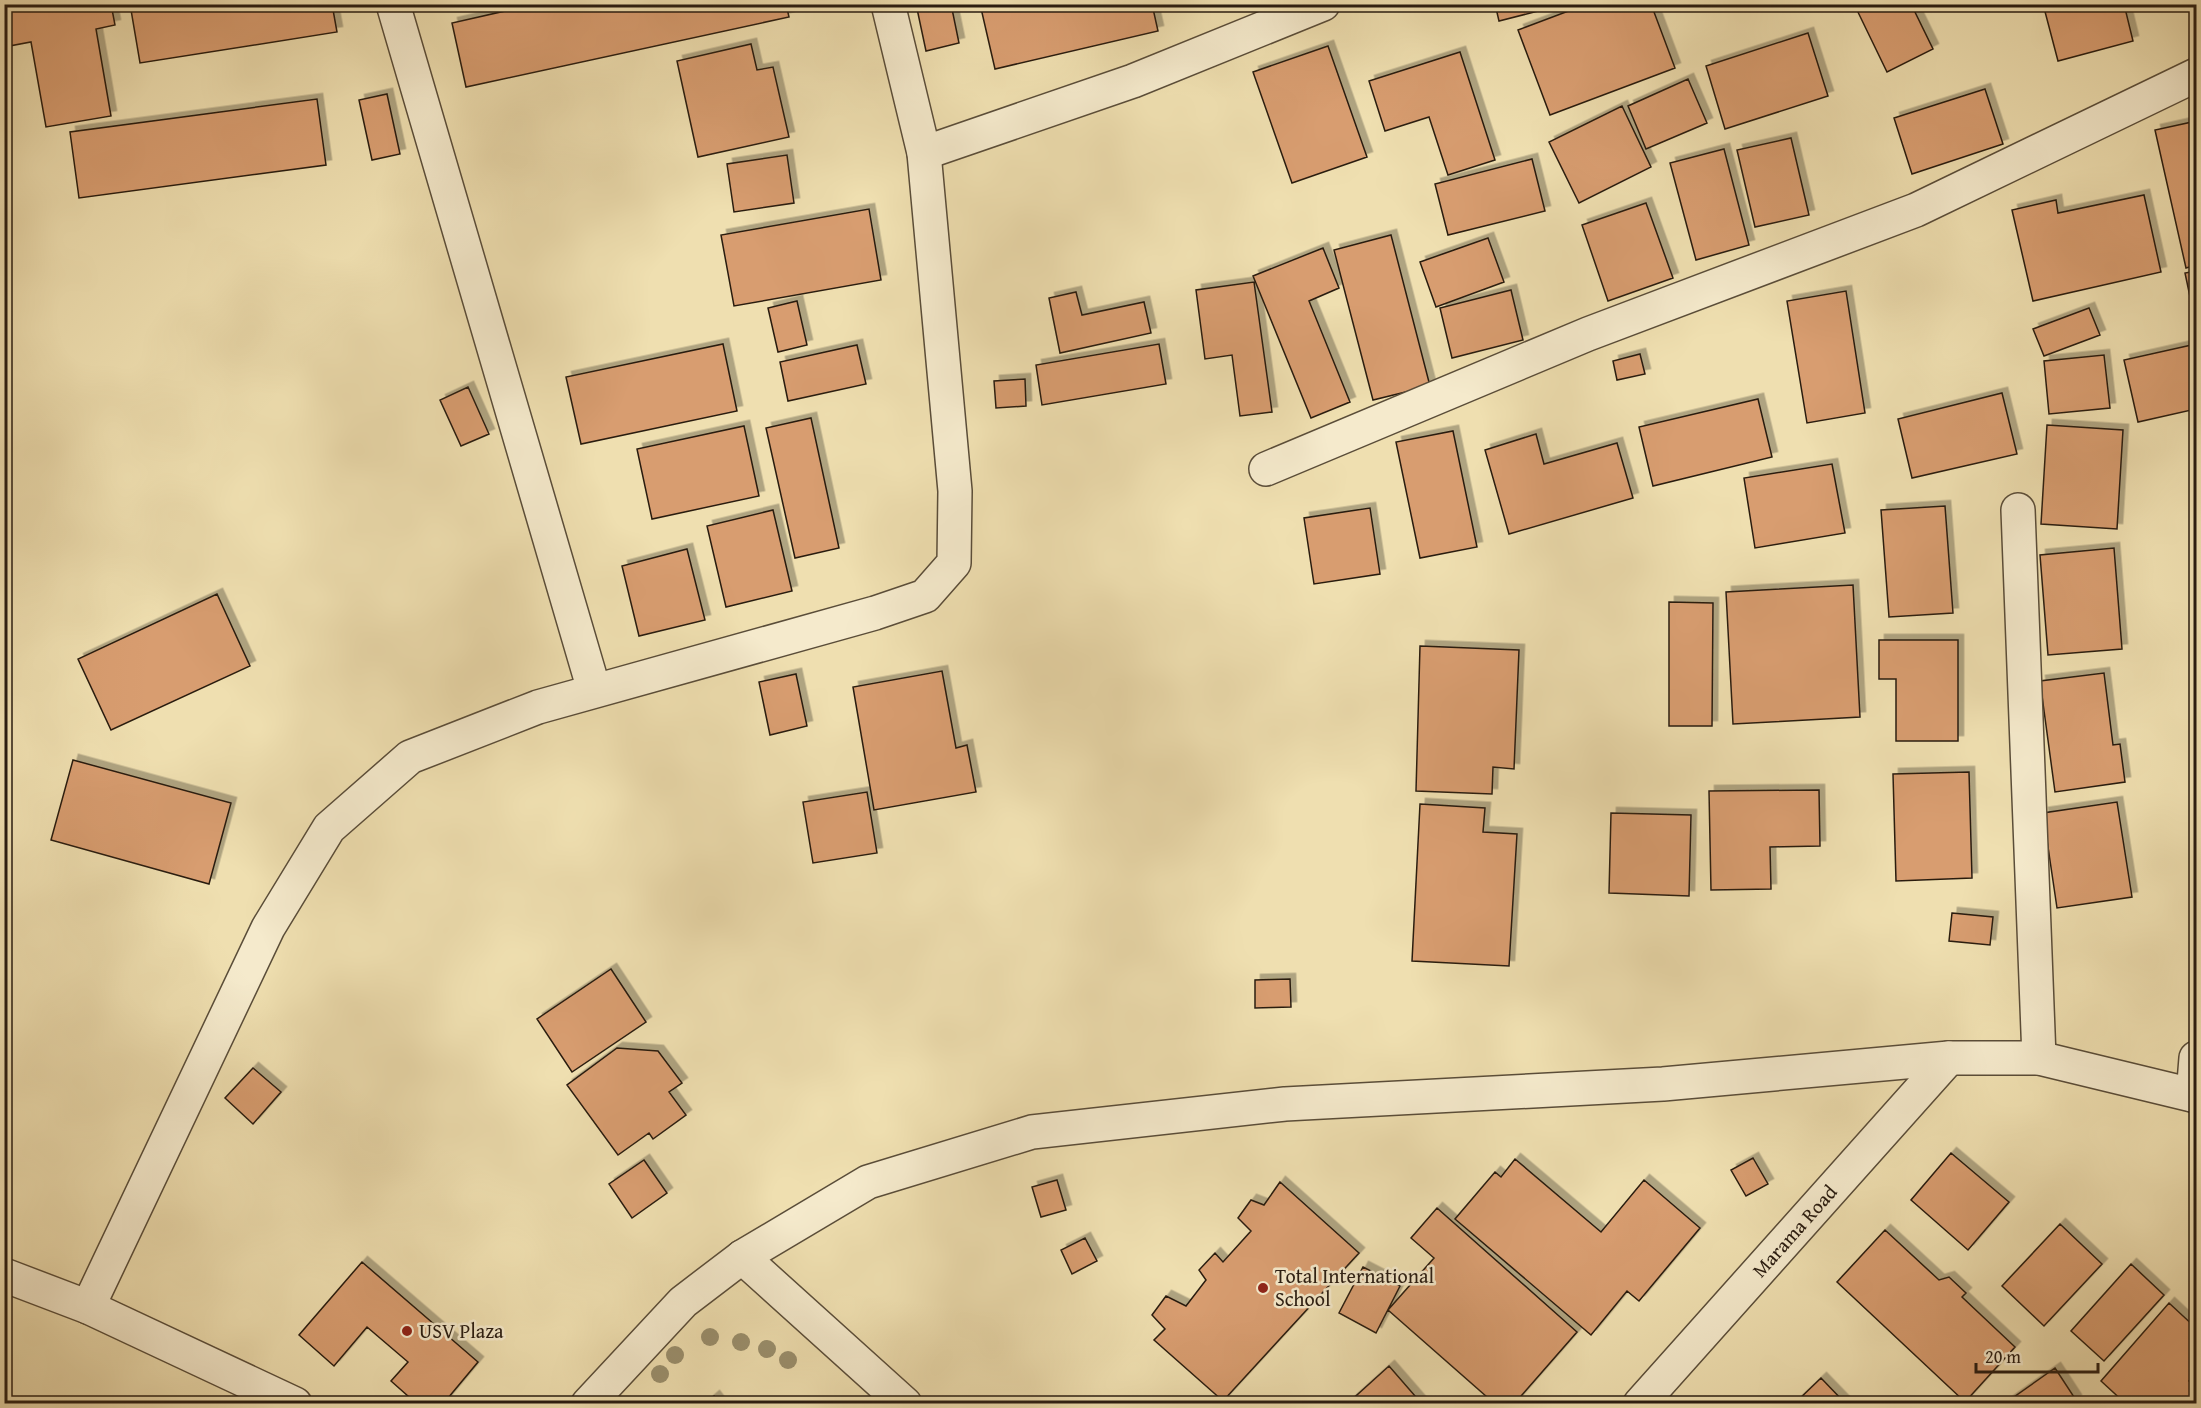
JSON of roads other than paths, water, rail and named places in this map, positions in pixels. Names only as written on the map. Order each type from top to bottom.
[{"type":"street","points":[[393,4],[594,690]]},
{"type":"street","points":[[88,1306],[268,928],[329,828],[410,757],[538,707],[875,613],[925,596],[954,563],[955,490],[924,153],[888,4]]},
{"type":"street","points":[[924,153],[1133,81],[1323,4]]},
{"type":"street","points":[[1266,469],[1588,334],[1916,210],[2196,75]]},
{"type":"street","points":[[2018,510],[2039,1058]]},
{"type":"street","points":[[588,1404],[683,1302],[742,1257],[868,1182],[1032,1132],[1285,1104],[1663,1084],[1949,1058],[2039,1058],[2195,1096],[2196,1058]]},
{"type":"street","name":"Marama Road","points":[[1640,1404],[1949,1058]]},
{"type":"street","points":[[742,1257],[905,1404]]},
{"type":"street","points":[[4,1275],[88,1306],[295,1404]]},
{"type":"place","name":"Total International School","points":[[1263,1288]]},
{"type":"place","name":"USV Plaza","points":[[407,1331]]}]
